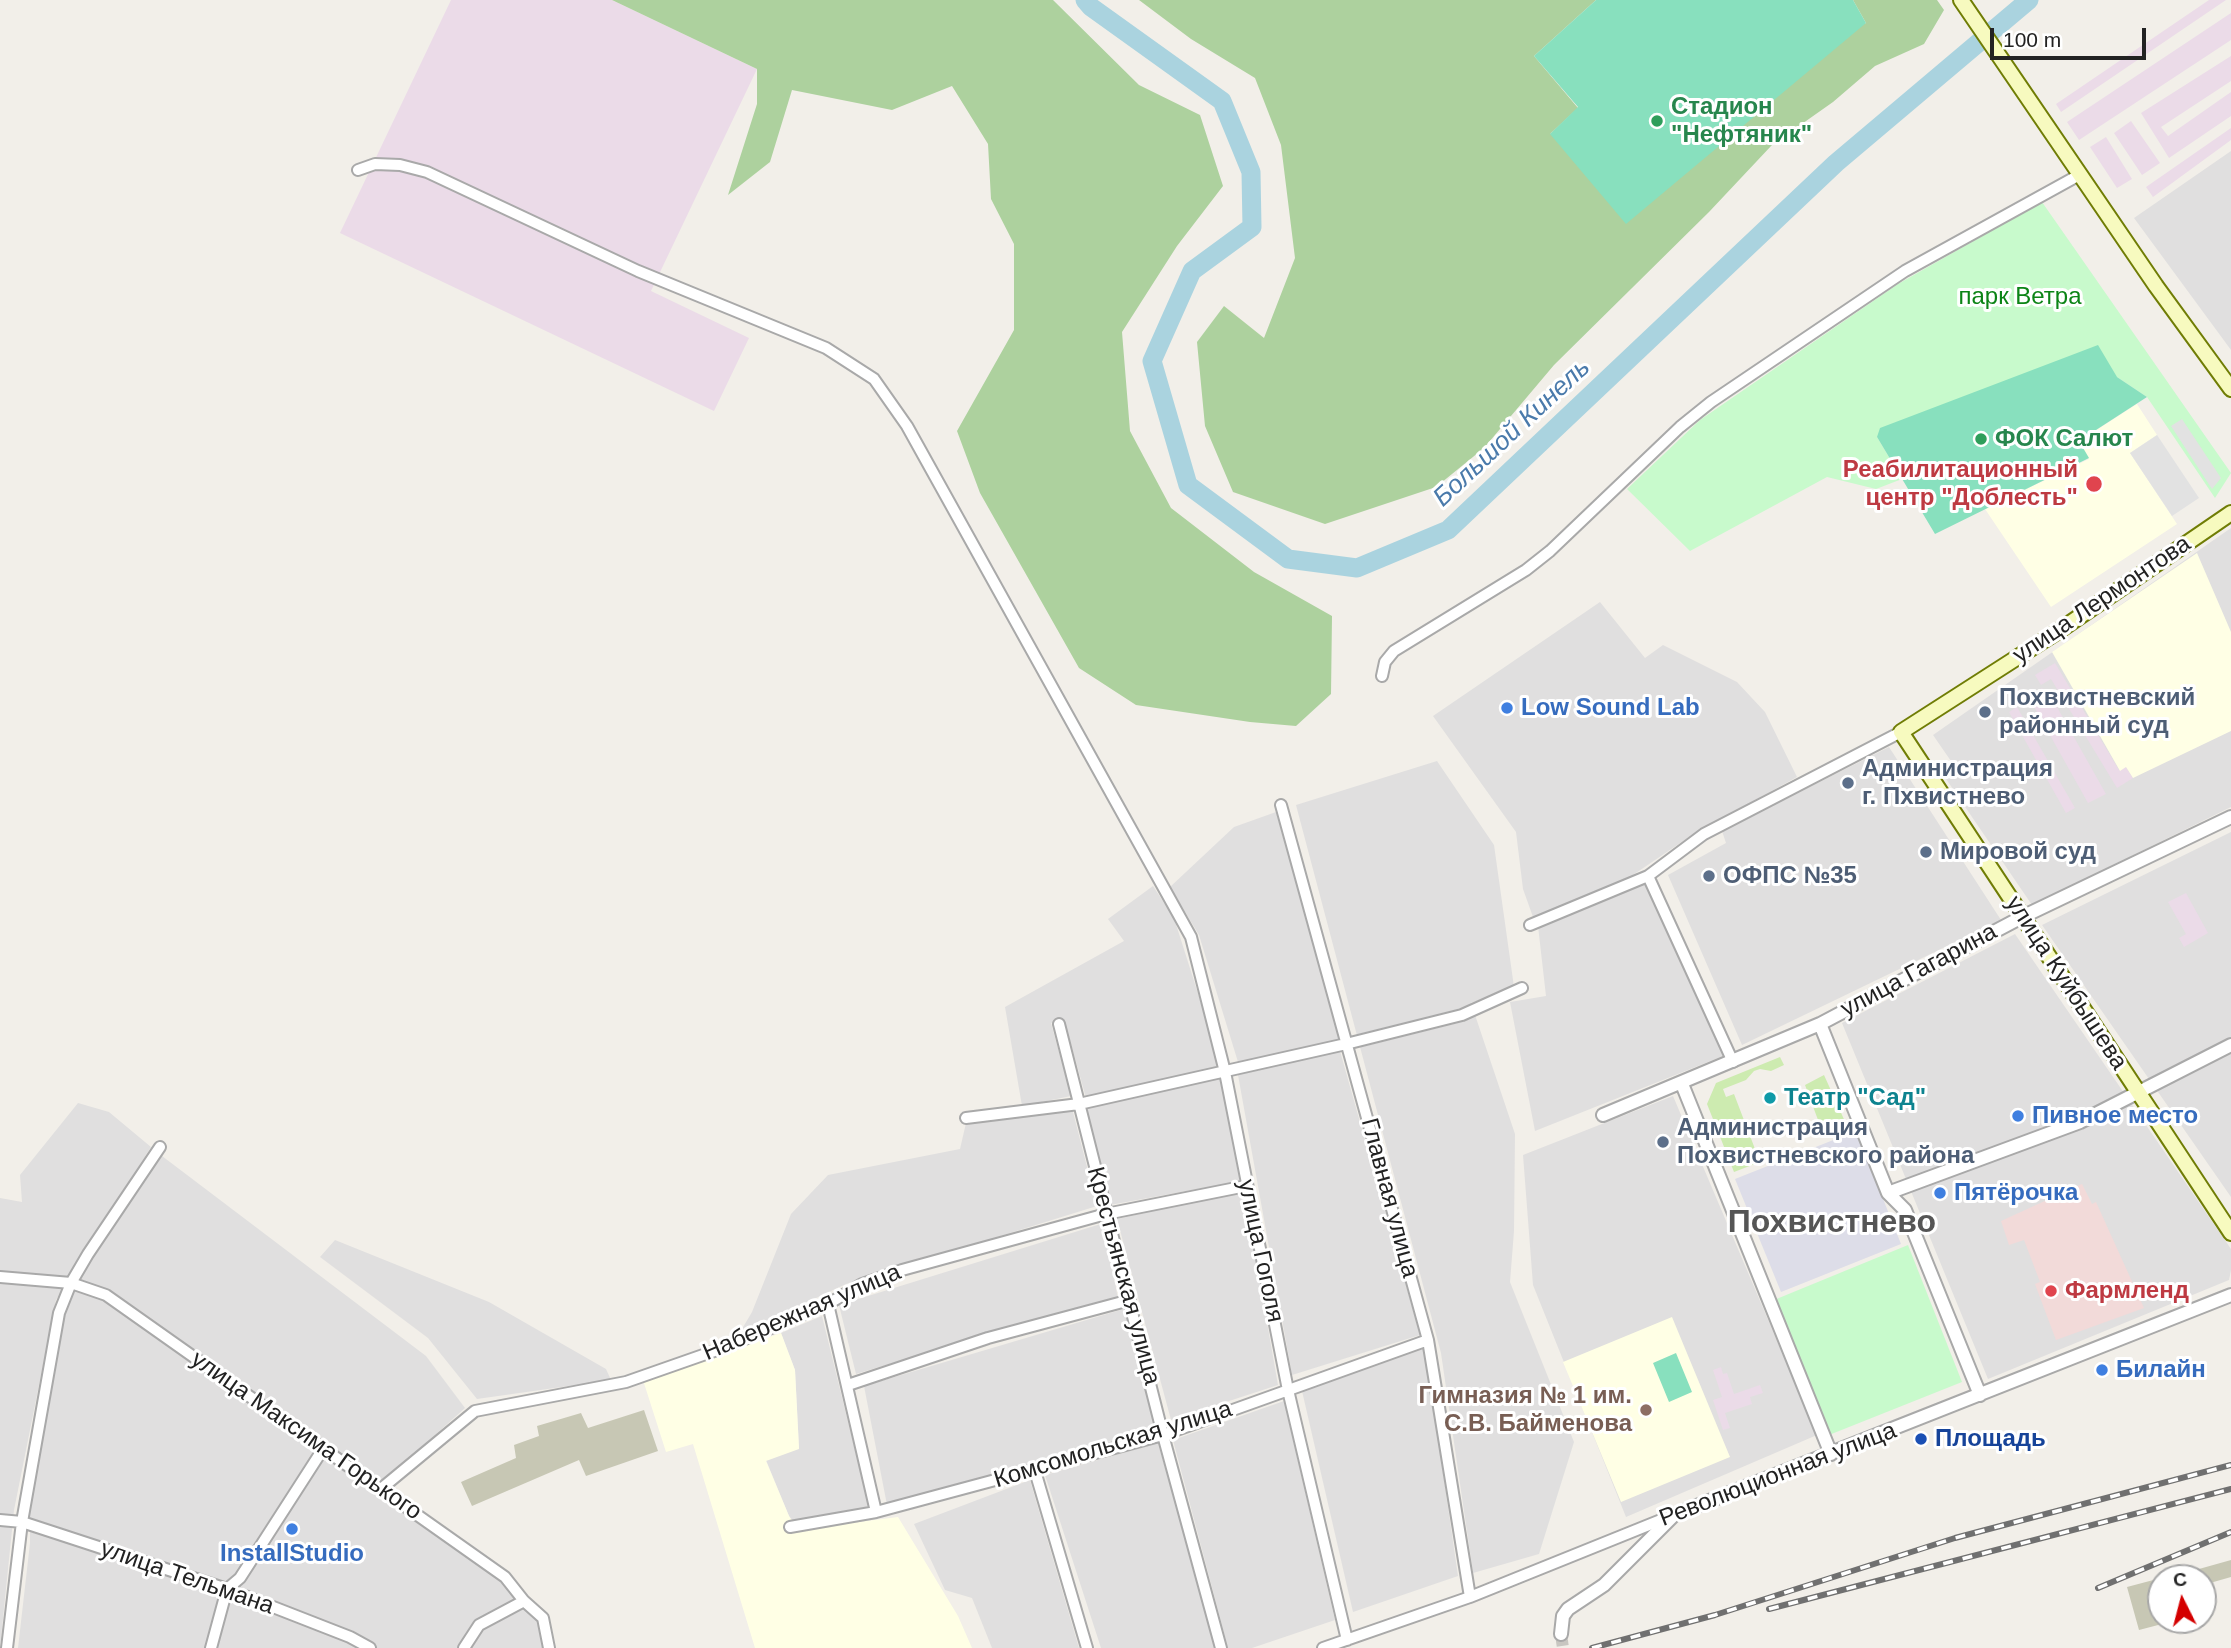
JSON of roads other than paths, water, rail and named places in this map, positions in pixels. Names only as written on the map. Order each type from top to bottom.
[{"type":"main road","points":[[1961,0],[2156,286],[2231,389]]},
{"type":"main road","name":"улица Лермонтова","points":[[1901,732],[2060,631],[2231,513]]},
{"type":"main road","name":"улица Куйбышева","points":[[1901,732],[2231,1233]]},
{"type":"street","name":"улица Гоголя","points":[[358,170],[375,164],[400,165],[426,172],[638,271],[826,348],[874,379],[907,426],[1191,937],[1224,1072],[1289,1390],[1346,1640]]},
{"type":"street","points":[[1382,676],[1385,662],[1394,651],[1525,570],[1550,551],[1680,427],[1712,402],[1905,271],[2081,174]]},
{"type":"street","name":"улица Лермонтова","points":[[1530,925],[1648,876],[1704,834],[1901,732]]},
{"type":"street","name":"Главная улица","points":[[1281,805],[1428,1340],[1470,1597]]},
{"type":"street","name":"улица Гагарина","points":[[1603,1115],[1820,1024],[2022,917],[2231,817]]},
{"type":"street","points":[[1648,876],[1733,1062]]},
{"type":"street","points":[[966,1118],[1079,1104],[1346,1044],[1462,1015],[1522,988]]},
{"type":"street","name":"Крестьянская улица","points":[[1059,1024],[1163,1435],[1221,1648]]},
{"type":"street","points":[[1820,1024],[1888,1194],[1905,1210],[1980,1395]]},
{"type":"street","points":[[1888,1194],[2080,1122],[2231,1045]]},
{"type":"street","points":[[1682,1083],[1831,1454]]},
{"type":"street","points":[[7,1648],[22,1522],[59,1313],[71,1283],[88,1254],[160,1147]]},
{"type":"street","name":"Набережная улица","points":[[382,1488],[475,1411],[626,1382],[723,1348],[828,1304],[862,1284],[902,1270],[1106,1214],[1246,1186]]},
{"type":"street","name":"улица Максима Горького","points":[[0,1277],[71,1283],[106,1295],[505,1577],[524,1601],[543,1618],[549,1648]]},
{"type":"street","name":"Революционная улица","points":[[1323,1648],[1470,1597],[2231,1295]]},
{"type":"street","points":[[848,1385],[988,1338],[1130,1300]]},
{"type":"street","points":[[828,1304],[876,1512]]},
{"type":"street","name":"Комсомольская улица","points":[[790,1527],[876,1512],[1163,1435],[1428,1340]]},
{"type":"street","points":[[211,1648],[228,1589],[240,1578],[323,1448]]},
{"type":"street","points":[[1035,1471],[1087,1648]]},
{"type":"street","points":[[1561,1634],[1563,1616],[1567,1609],[1604,1585],[1674,1515]]},
{"type":"street","name":"улица Тельмана","points":[[0,1520],[22,1522],[228,1589],[349,1642],[370,1648]]},
{"type":"street","points":[[464,1648],[479,1625],[524,1601]]},
{"type":"waterway","name":"Большой Кинель","points":[[1085,0],[1222,101],[1251,172],[1252,227],[1192,271],[1152,361],[1188,485],[1288,559],[1357,568],[1448,530],[1836,163],[2029,0]]},
{"type":"tunnel","points":[[1561,1634],[1563,1648]]},
{"type":"railway","points":[[1592,1648],[1715,1615],[1955,1538],[2231,1465]]},
{"type":"railway","points":[[1769,1609],[2231,1489]]},
{"type":"railway","points":[[2098,1588],[2231,1532]]},
{"type":"place","name":"Стадион \"Нефтяник\"","points":[[1657,121]]},
{"type":"place","name":"ФОК Салют","points":[[1981,439]]},
{"type":"place","name":"Реабилитационный центр \"Доблесть\"","points":[[2094,484]]},
{"type":"place","name":"Low Sound Lab","points":[[1507,708]]},
{"type":"place","name":"Похвистневский районный суд","points":[[1985,712]]},
{"type":"place","name":"Администрация г. Пхвистнево","points":[[1848,783]]},
{"type":"place","name":"Мировой суд","points":[[1926,852]]},
{"type":"place","name":"ОФПС №35","points":[[1709,876]]},
{"type":"place","name":"Театр \"Сад\"","points":[[1770,1098]]},
{"type":"place","name":"Пивное место","points":[[2018,1116]]},
{"type":"place","name":"Администрация Похвистневского района","points":[[1663,1142]]},
{"type":"place","name":"Пятёрочка","points":[[1940,1193]]},
{"type":"place","name":"Фармленд","points":[[2051,1291]]},
{"type":"place","name":"Билайн","points":[[2102,1370]]},
{"type":"place","name":"Гимназия № 1 им. С.В. Байменова","points":[[1646,1410]]},
{"type":"place","name":"Площадь","points":[[1921,1439]]},
{"type":"place","name":"InstallStudio","points":[[292,1529]]},
{"type":"district","name":"Похвистнево","points":[[1832,1223]]},
{"type":"park label","name":"парк Ветра","points":[[2020,297]]}]
